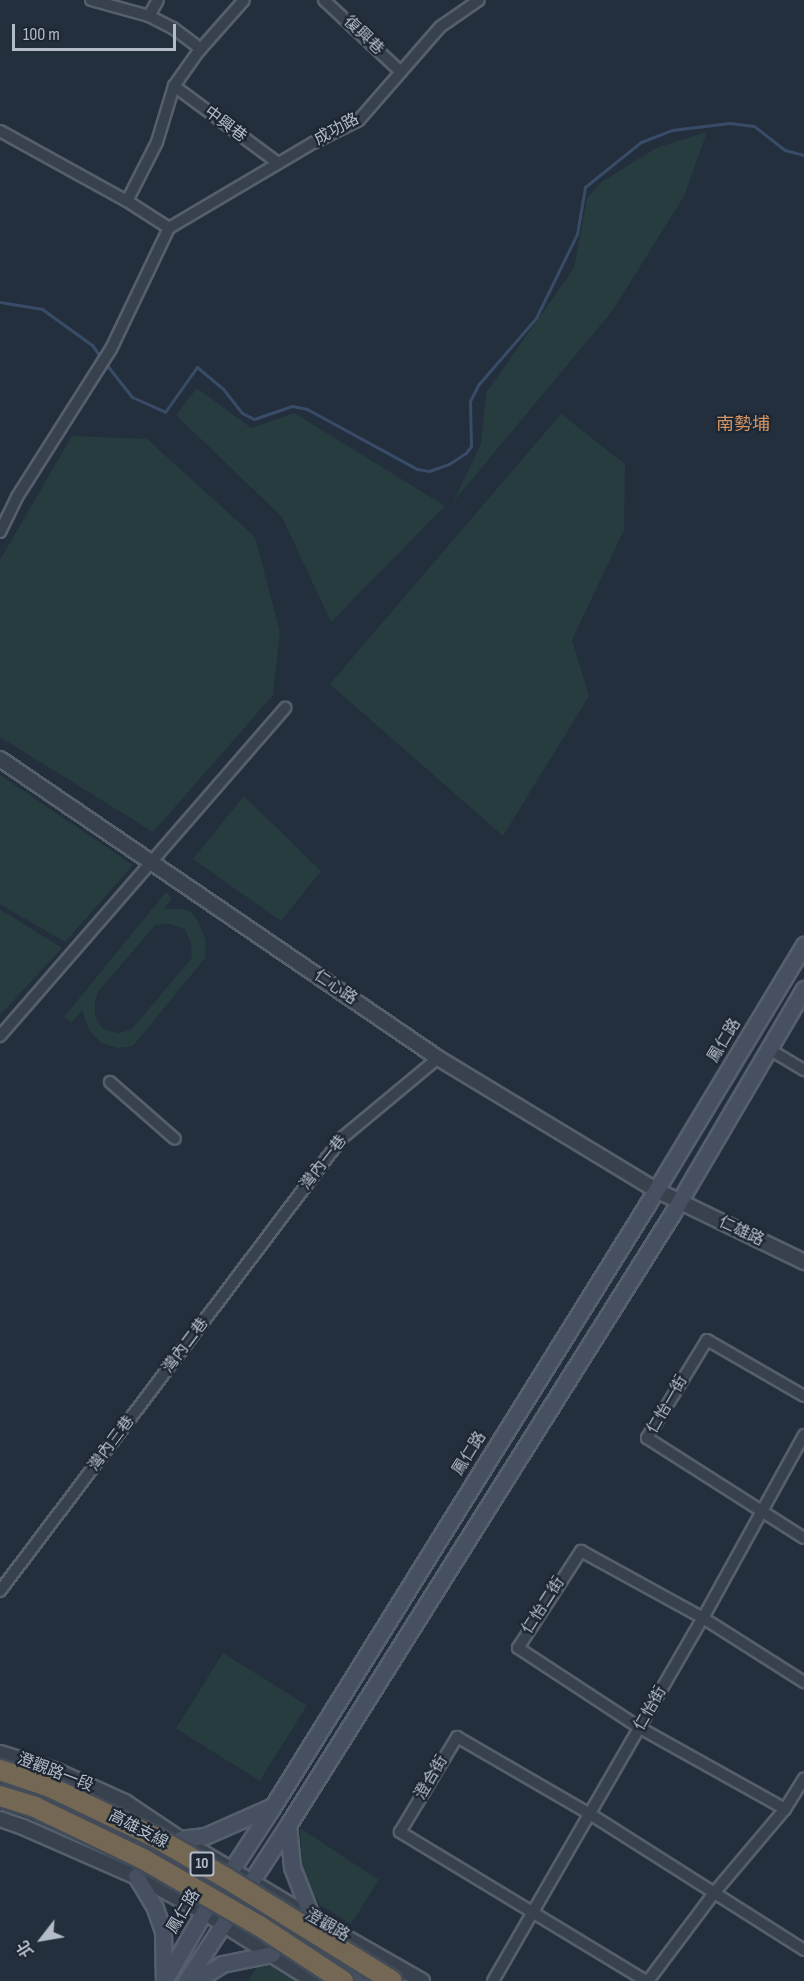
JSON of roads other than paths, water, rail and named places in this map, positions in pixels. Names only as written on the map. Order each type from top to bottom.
[{"type":"highway","name":"高雄支線","points":[[0,1770],[50,1787],[155,1837],[226,1878],[392,1981]]},
{"type":"highway","name":"高雄支線","points":[[0,1796],[35,1807],[143,1859],[258,1925],[343,1981]]},
{"type":"main road","name":"鳳仁路","points":[[164,1981],[204,1912],[273,1806],[656,1190],[804,945]]},
{"type":"main road","points":[[186,1981],[288,1825],[679,1203],[804,988]]},
{"type":"main road","points":[[0,1802],[26,1793],[103,1827],[217,1892],[245,1891],[366,1981]]},
{"type":"main road","points":[[180,1839],[205,1836],[273,1806]]},
{"type":"main road","points":[[288,1825],[292,1867],[312,1918]]},
{"type":"main road","points":[[136,1876],[155,1908],[163,1931],[164,1981]]},
{"type":"main road","points":[[195,1981],[222,1964],[272,1954]]},
{"type":"street","points":[[91,0],[149,16],[173,28],[201,49]]},
{"type":"street","points":[[149,16],[158,0]]},
{"type":"street","points":[[127,201],[157,142],[174,86],[201,49],[244,0]]},
{"type":"street","name":"復興巷","points":[[324,0],[401,72]]},
{"type":"street","name":"成功路","points":[[169,228],[359,120],[440,27],[477,1]]},
{"type":"street","name":"中興巷","points":[[174,86],[278,164]]},
{"type":"street","points":[[0,131],[127,201],[169,228],[111,349],[17,497],[0,532]]},
{"type":"street","points":[[0,1036],[285,708]]},
{"type":"street","name":"仁心路","points":[[0,759],[438,1058],[679,1203]]},
{"type":"street","points":[[769,1049],[804,1070]]},
{"type":"street","name":"灣內一巷","points":[[230,1287],[342,1138],[438,1058]]},
{"type":"street","points":[[110,1082],[175,1139]]},
{"type":"street","name":"仁雄路","points":[[679,1203],[804,1262]]},
{"type":"street","name":"灣內二巷","points":[[142,1404],[230,1287]]},
{"type":"street","name":"仁怡一街","points":[[804,1396],[707,1340],[647,1438],[804,1539]]},
{"type":"street","name":"灣內三巷","points":[[0,1591],[142,1404]]},
{"type":"street","name":"仁怡街","points":[[493,1981],[704,1618],[804,1435]]},
{"type":"street","name":"仁怡二街","points":[[785,1809],[640,1728],[518,1648],[581,1551],[704,1618],[804,1682]]},
{"type":"street","name":"澄合街","points":[[714,1893],[647,1981],[400,1832],[458,1737],[590,1814],[804,1950]]},
{"type":"street","name":"澄觀路一段","points":[[0,1753],[57,1771],[125,1802],[180,1839],[233,1869]]},
{"type":"street","points":[[714,1893],[785,1809],[804,1778]]},
{"type":"street","points":[[0,1819],[136,1876],[223,1923],[313,1981]]},
{"type":"street","name":"澄觀路","points":[[233,1869],[245,1891],[312,1918],[422,1981]]},
{"type":"waterway","points":[[106,364],[132,397],[165,412],[197,367],[224,390],[242,413],[254,419],[292,406],[307,409],[417,469],[429,471],[449,464],[466,453],[471,446],[470,401],[478,385],[536,318],[577,234],[585,187],[641,142],[672,130],[730,123],[754,126],[785,150],[804,155]]},
{"type":"waterway","points":[[0,302],[42,309],[92,345],[102,359]]},
{"type":"district","name":"南勢埔","points":[[743,425]]}]
